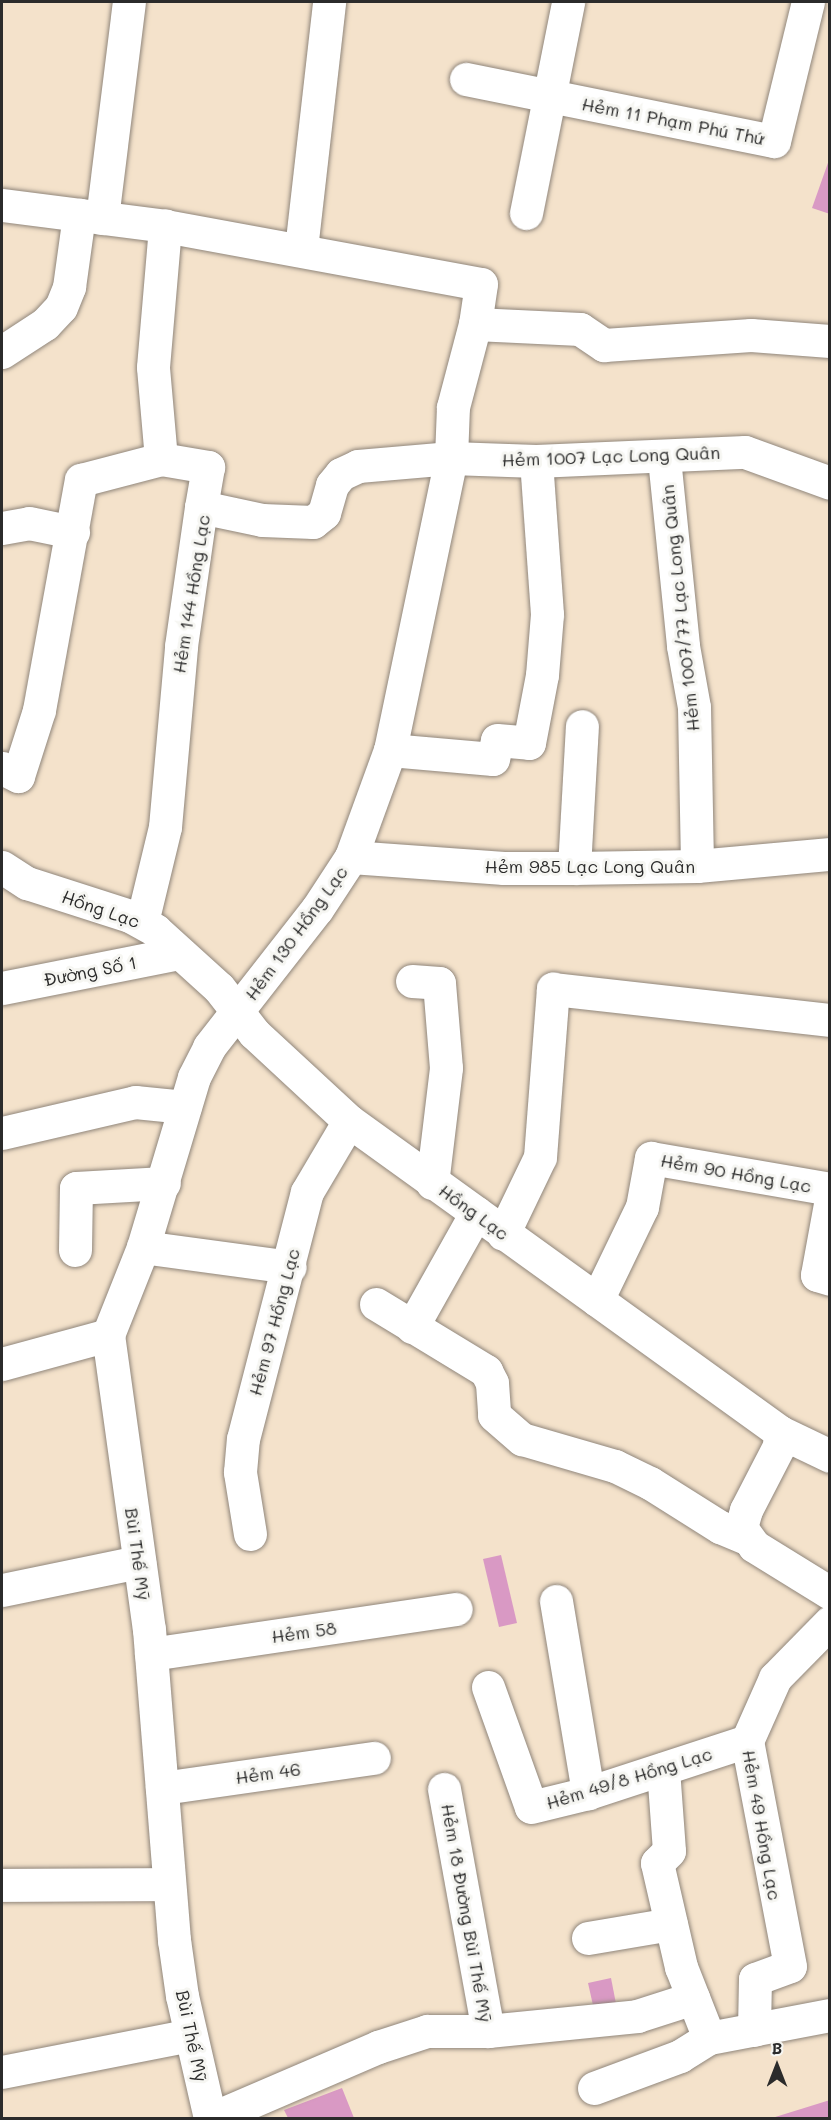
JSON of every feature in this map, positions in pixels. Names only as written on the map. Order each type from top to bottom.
[{"type":"street","points":[[2,352],[45,324],[61,307],[69,287],[91,217],[129,2]]},
{"type":"street","points":[[301,249],[329,2]]},
{"type":"street","points":[[526,213],[568,2]]},
{"type":"street","name":"Hẻm 11 Phạm Phú Thứ","points":[[466,79],[774,141],[808,2]]},
{"type":"street","points":[[2,205],[165,226],[301,249],[481,284],[475,324],[453,406],[451,458]]},
{"type":"street","points":[[161,459],[153,367],[165,226]]},
{"type":"street","points":[[475,324],[580,329],[604,345],[751,335],[830,341]]},
{"type":"street","name":"Hẻm 1007 Lạc Long Quân","points":[[451,458],[537,461],[664,458],[745,452],[827,471]]},
{"type":"street","name":"Hẻm 144 Hồng Lạc","points":[[142,922],[165,827],[177,680],[201,507],[262,520],[313,522],[324,513],[332,485],[350,470],[451,458]]},
{"type":"street","name":"Hẻm 130 Hồng Lạc","points":[[237,1013],[317,909],[351,857],[390,750],[451,458]]},
{"type":"street","name":"Hẻm 1007/77 Lạc Long Quân","points":[[664,458],[683,646],[694,707],[697,866]]},
{"type":"street","points":[[2,768],[18,776],[39,710],[81,480],[161,459],[208,467],[201,507]]},
{"type":"street","points":[[390,750],[493,759],[496,740],[529,743],[542,675],[547,614],[537,461]]},
{"type":"street","points":[[2,528],[29,523],[73,532]]},
{"type":"street","points":[[574,868],[582,726]]},
{"type":"street","name":"Hẻm 985 Lạc Long Quân","points":[[351,857],[504,868],[574,868],[697,866],[830,854]]},
{"type":"street","name":"Hồng Lạc","points":[[2,867],[36,887],[142,922],[219,988],[237,1013],[349,1121],[780,1432],[830,1456]]},
{"type":"street","name":"Đường Số 1","points":[[2,988],[178,953]]},
{"type":"street","points":[[412,981],[439,983],[446,1068],[432,1183]]},
{"type":"street","points":[[503,1234],[540,1157],[553,989],[830,1020]]},
{"type":"street","name":"Bùi Thế Mỹ","points":[[212,2118],[190,2035],[174,1940],[151,1654],[108,1335],[143,1247],[185,1107],[209,1047],[237,1013]]},
{"type":"street","points":[[2,1133],[135,1102],[185,1107]]},
{"type":"street","name":"Hẻm 97 Hồng Lạc","points":[[250,1534],[240,1472],[243,1439],[290,1267],[307,1192],[349,1121]]},
{"type":"street","name":"Hẻm 90 Hồng Lạc","points":[[597,1300],[642,1207],[651,1158],[830,1189]]},
{"type":"street","points":[[75,1250],[76,1188],[164,1183]]},
{"type":"street","points":[[830,1204],[817,1275],[830,1279]]},
{"type":"street","points":[[412,1327],[476,1213]]},
{"type":"street","points":[[143,1247],[290,1267]]},
{"type":"street","points":[[376,1304],[486,1371],[492,1383],[494,1415],[522,1439],[615,1466],[744,1538],[830,1593]]},
{"type":"street","points":[[2,1364],[108,1335]]},
{"type":"street","points":[[744,1538],[742,1519],[779,1446],[780,1432]]},
{"type":"street","points":[[2,1590],[139,1562]]},
{"type":"street","points":[[556,1601],[588,1793]]},
{"type":"street","name":"Hẻm 58","points":[[151,1654],[456,1609]]},
{"type":"street","name":"Hẻm 49 Hồng Lạc","points":[[754,2030],[755,1979],[790,1966],[747,1741],[776,1678],[830,1622]]},
{"type":"street","name":"Hẻm 49/8 Hồng Lạc","points":[[488,1687],[531,1807],[588,1793],[747,1741]]},
{"type":"street","name":"Hẻm 46","points":[[162,1788],[374,1758]]},
{"type":"street","points":[[663,1768],[669,1851],[657,1863],[671,1924],[693,1998],[709,2038]]},
{"type":"street","name":"Hẻm 18 Đường Bùi Thế Mỹ","points":[[212,2118],[388,2044],[427,2031],[488,2031],[444,1789]]},
{"type":"street","points":[[2,1885],[169,1884]]},
{"type":"street","points":[[588,1938],[671,1924]]},
{"type":"street","points":[[488,2031],[637,2016],[693,1998]]},
{"type":"street","points":[[594,2088],[680,2056],[709,2038],[830,2015]]},
{"type":"street","points":[[2,2072],[190,2035]]},
{"type":"building","points":[[830,160],[830,214],[812,208]]},
{"type":"building","points":[[501,1555],[517,1623],[499,1627],[483,1559]]},
{"type":"building","points":[[611,1978],[619,2019],[597,2023],[588,1983]]},
{"type":"building","points":[[342,2088],[354,2118],[288,2118],[284,2110]]},
{"type":"building","points":[[830,2100],[830,2118],[772,2118]]}]
